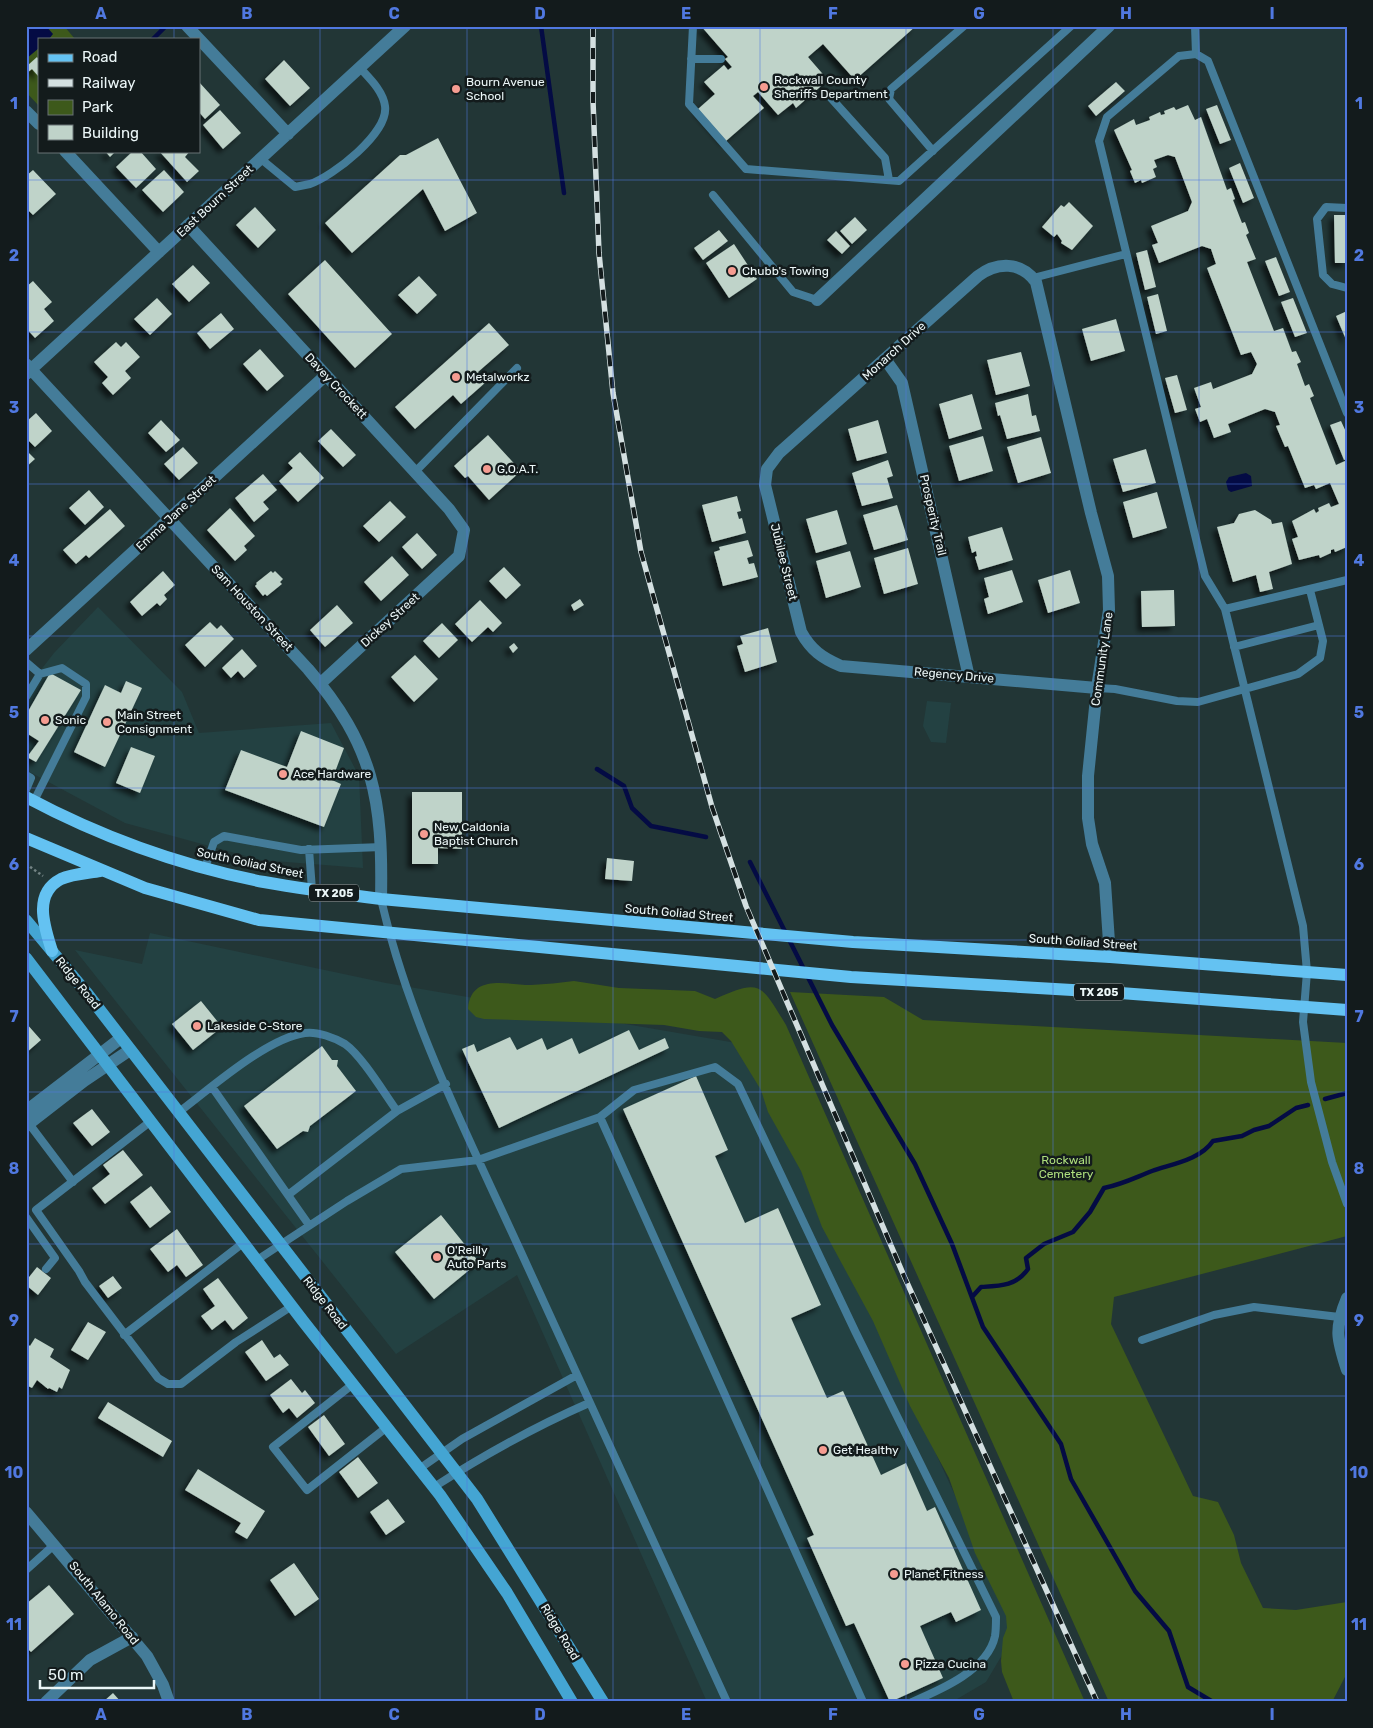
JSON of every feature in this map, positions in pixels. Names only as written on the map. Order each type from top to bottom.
[{"type":"main road","name":"South Goliad Street","points":[[30,799],[122,842],[205,868],[312,890],[381,899],[658,926],[853,942],[1110,957],[1347,975]]},
{"type":"main road","name":"TX 205","points":[[26,838],[145,888],[259,920],[388,934],[851,977],[1107,992],[1347,1010]]},
{"type":"main road","points":[[52,951],[42,916],[44,902],[51,887],[62,879],[101,871]]},
{"type":"main road","name":"Ridge Road","points":[[26,920],[179,1112],[477,1500],[603,1702]]},
{"type":"main road","name":"Ridge Road","points":[[26,958],[243,1243],[434,1487],[508,1593],[572,1702]]},
{"type":"street","points":[[187,26],[198,38]]},
{"type":"street","points":[[817,300],[1109,26]]},
{"type":"street","name":"East Bourn Street","points":[[28,369],[261,159],[403,27]]},
{"type":"street","points":[[200,40],[288,134]]},
{"type":"street","points":[[26,111],[38,123]]},
{"type":"street","points":[[65,152],[159,252]]},
{"type":"street","name":"Davey Crockett","points":[[188,225],[449,509],[464,530],[459,556]]},
{"type":"street","name":"Monarch Drive","points":[[767,469],[779,453],[987,269],[1010,266],[1022,269],[1033,278]]},
{"type":"street","name":"Community Lane","points":[[1033,278],[1036,282],[1091,513],[1108,576],[1109,610],[1097,688],[1088,776],[1088,818],[1092,844],[1105,883],[1110,957]]},
{"type":"street","name":"Prosperity Trail","points":[[885,359],[902,383],[969,676]]},
{"type":"street","name":"Sam Houston Street","points":[[28,369],[170,519],[335,700],[355,734],[368,764],[380,819],[382,847],[381,899]]},
{"type":"street","name":"Emma Jane Street","points":[[26,650],[326,375]]},
{"type":"street","name":"Jubilee Street","points":[[767,469],[765,485],[801,632],[815,652]]},
{"type":"street","name":"Dickey Street","points":[[321,683],[459,556]]},
{"type":"street","name":"Regency Drive","points":[[815,652],[821,658],[841,666],[1097,688]]},
{"type":"street","points":[[27,1120],[104,1060],[120,1038]]},
{"type":"street","points":[[104,1060],[130,1050]]},
{"type":"street","points":[[1347,1298],[1340,1317],[1337,1340],[1347,1370]]},
{"type":"street","name":"South Alamo Road","points":[[26,1512],[147,1656],[163,1685],[169,1702]]},
{"type":"street","points":[[46,1702],[90,1660],[132,1637]]},
{"type":"lane","points":[[693,26],[688,104],[746,169],[899,181],[1071,26]]},
{"type":"lane","points":[[933,151],[889,99],[891,89],[964,26]]},
{"type":"lane","points":[[1195,26],[1196,54]]},
{"type":"lane","points":[[1347,412],[1208,61],[1196,54],[1180,56],[1107,117],[1099,141],[1204,576],[1225,609],[1302,926],[1307,972],[1303,1022],[1311,1082],[1319,1116],[1347,1204]]},
{"type":"lane","points":[[691,59],[721,59]]},
{"type":"lane","points":[[261,159],[295,187],[310,184],[327,175],[355,154],[378,129],[386,116],[386,105],[381,92],[360,68]]},
{"type":"lane","points":[[831,98],[884,158],[888,180]]},
{"type":"lane","points":[[713,195],[793,292],[817,300]]},
{"type":"lane","points":[[1347,208],[1326,208],[1317,219],[1323,275],[1332,284],[1347,288]]},
{"type":"lane","points":[[1033,278],[1126,254]]},
{"type":"lane","points":[[415,472],[517,368]]},
{"type":"lane","points":[[1225,609],[1347,580]]},
{"type":"lane","points":[[1097,688],[1114,689],[1177,701],[1198,702],[1298,674],[1320,658],[1323,641],[1310,590]]},
{"type":"lane","points":[[1234,647],[1319,625]]},
{"type":"lane","points":[[26,662],[40,674]]},
{"type":"lane","points":[[26,697],[40,674],[62,668],[86,684],[86,697],[30,799]]},
{"type":"lane","points":[[26,776],[31,778],[26,790]]},
{"type":"lane","points":[[205,868],[214,842],[224,836],[309,849],[382,847]]},
{"type":"lane","points":[[309,849],[312,890]]},
{"type":"lane","points":[[381,899],[388,934],[410,1003],[478,1160],[728,1702]]},
{"type":"lane","points":[[179,1112],[275,1043],[305,1033],[318,1033],[345,1044],[354,1053],[397,1111]]},
{"type":"lane","points":[[257,1260],[309,1225],[401,1169],[478,1160],[600,1117],[634,1090],[715,1067],[738,1084],[855,1332],[996,1617],[995,1638],[981,1662],[946,1688],[912,1702]]},
{"type":"lane","points":[[288,1195],[397,1111],[446,1084]]},
{"type":"lane","points":[[212,1087],[309,1225]]},
{"type":"lane","points":[[600,1117],[863,1702]]},
{"type":"lane","points":[[27,1120],[73,1182]]},
{"type":"lane","points":[[151,1121],[36,1210],[85,1282],[124,1334],[158,1378],[168,1384],[181,1384],[236,1342],[292,1306]]},
{"type":"lane","points":[[26,1217],[55,1258],[46,1269]]},
{"type":"lane","points":[[124,1334],[243,1243]]},
{"type":"lane","points":[[1142,1340],[1214,1315],[1254,1307],[1340,1317]]},
{"type":"lane","points":[[419,1469],[441,1453],[577,1375]]},
{"type":"lane","points":[[353,1384],[273,1446],[307,1490],[387,1428]]},
{"type":"lane","points":[[434,1487],[499,1446],[548,1421],[590,1403]]},
{"type":"lane","points":[[26,1570],[54,1545]]},
{"type":"path","points":[[26,864],[46,879]]},
{"type":"shaded area","points":[[26,26],[46,26],[53,34],[50,38],[38,38],[38,49],[26,59]]},
{"type":"shaded area","points":[[1246,473],[1251,476],[1252,486],[1231,492],[1228,490],[1226,482],[1229,477]]},
{"type":"shaded area","points":[[98,607],[182,692],[199,733],[331,723],[359,776],[363,868],[261,860],[125,823],[26,770],[26,689],[54,653]]},
{"type":"shaded area","points":[[927,701],[951,703],[946,743],[931,742],[923,726]]},
{"type":"shaded area","points":[[150,933],[386,983],[748,1045],[1017,1630],[986,1682],[952,1702],[707,1702],[517,1275],[396,1354],[75,950],[142,964]]},
{"type":"green space","points":[[26,26],[64,26],[74,38],[38,38],[38,105],[26,92]]},
{"type":"green space","points":[[574,981],[619,988],[695,991],[715,999],[742,988],[751,987],[765,993],[771,1001],[786,1025],[1085,1702],[1014,1702],[1002,1672],[1003,1638],[1007,1628],[1006,1616],[975,1553],[949,1478],[910,1406],[873,1321],[822,1227],[801,1171],[768,1112],[761,1090],[731,1041],[722,1032],[699,1031],[664,1025],[484,1019],[476,1017],[468,1009],[471,998],[476,990],[483,986],[501,983],[531,985]]},
{"type":"green space","name":"Rockwall Cemetery","points":[[790,992],[884,997],[923,1020],[1347,1043],[1347,1236],[1114,1297],[1111,1324],[1193,1496],[1218,1502],[1234,1535],[1241,1563],[1263,1608],[1296,1610],[1347,1602],[1347,1673],[1332,1702],[1109,1702]]},
{"type":"building","name":"Rockwall County Sheriffs Department","points":[[701,26],[916,26],[855,80],[823,44],[808,57],[828,80],[796,108],[793,103],[778,115],[758,92],[753,96],[764,108],[726,141],[698,109],[715,94],[704,82],[724,65],[728,70],[732,67],[725,59],[728,57]]},
{"type":"building","points":[[37,57],[38,76],[32,69],[28,72],[26,67]]},
{"type":"building","points":[[284,60],[310,88],[290,106],[265,79]]},
{"type":"building","points":[[1116,82],[1125,91],[1096,116],[1088,106]]},
{"type":"building","points":[[200,83],[220,105],[205,119],[200,113]]},
{"type":"building","points":[[1188,105],[1195,120],[1201,117],[1227,190],[1231,188],[1235,199],[1233,200],[1242,223],[1245,222],[1249,233],[1246,235],[1256,259],[1247,262],[1274,331],[1283,328],[1292,352],[1296,351],[1301,362],[1297,364],[1305,386],[1309,384],[1314,396],[1310,398],[1336,465],[1345,461],[1347,464],[1347,547],[1335,552],[1334,549],[1331,550],[1331,553],[1320,558],[1319,555],[1299,560],[1292,539],[1298,537],[1292,521],[1314,509],[1316,513],[1319,511],[1318,508],[1329,503],[1331,507],[1339,504],[1330,483],[1316,489],[1314,485],[1305,488],[1288,446],[1285,447],[1276,426],[1280,425],[1275,412],[1265,409],[1228,424],[1231,432],[1214,438],[1207,419],[1200,422],[1195,409],[1201,407],[1194,388],[1211,382],[1213,389],[1252,374],[1257,364],[1251,352],[1241,355],[1207,268],[1216,264],[1211,249],[1202,246],[1159,263],[1152,245],[1158,243],[1151,226],[1188,211],[1192,202],[1175,157],[1168,155],[1154,160],[1157,167],[1153,169],[1156,177],[1142,183],[1141,180],[1135,183],[1130,171],[1132,170],[1114,130],[1134,119],[1136,125],[1150,120],[1149,117],[1160,112],[1161,115],[1165,114],[1164,111],[1174,107],[1176,110]]},
{"type":"building","points":[[1217,105],[1231,140],[1220,144],[1206,109]]},
{"type":"building","points":[[220,110],[241,133],[223,149],[203,125]]},
{"type":"building","points":[[438,138],[477,213],[445,231],[423,189],[352,253],[325,223],[400,155],[406,155]]},
{"type":"building","points":[[106,152],[115,152],[110,157]]},
{"type":"building","points":[[132,152],[141,152],[156,169],[136,188],[116,167]]},
{"type":"building","points":[[160,152],[189,152],[185,157],[199,171],[187,182]]},
{"type":"building","points":[[1240,163],[1254,198],[1243,203],[1229,168]]},
{"type":"building","points":[[33,170],[56,194],[33,215],[26,208],[26,176]]},
{"type":"building","points":[[164,170],[184,192],[163,212],[142,190]]},
{"type":"building","points":[[1069,202],[1093,226],[1072,250],[1061,243],[1062,241],[1057,234],[1054,237],[1042,227],[1061,205],[1064,207]]},
{"type":"building","points":[[255,207],[276,230],[258,248],[236,225]]},
{"type":"building","points":[[1334,215],[1347,215],[1347,263],[1335,263]]},
{"type":"building","points":[[855,217],[867,230],[852,244],[840,231]]},
{"type":"building","points":[[719,230],[728,241],[703,260],[694,248]]},
{"type":"building","points":[[836,231],[850,246],[842,254],[827,240]]},
{"type":"building","name":"Chubb's Towing","points":[[734,244],[757,279],[729,298],[706,263]]},
{"type":"building","points":[[1147,250],[1156,287],[1145,290],[1136,253]]},
{"type":"building","points":[[1276,257],[1290,292],[1279,296],[1265,261]]},
{"type":"building","points":[[325,260],[392,334],[355,368],[288,294]]},
{"type":"building","points":[[193,265],[210,283],[189,302],[172,284]]},
{"type":"building","points":[[419,276],[437,295],[417,314],[398,295]]},
{"type":"building","points":[[33,281],[52,302],[44,309],[54,321],[35,338],[26,328],[26,287]]},
{"type":"building","points":[[1158,294],[1167,331],[1156,334],[1147,297]]},
{"type":"building","points":[[157,298],[172,314],[150,335],[134,319]]},
{"type":"building","points":[[1293,298],[1307,333],[1295,337],[1281,302]]},
{"type":"building","points":[[1347,311],[1347,342],[1336,316]]},
{"type":"building","points":[[221,313],[234,329],[210,349],[197,333]]},
{"type":"building","points":[[1116,319],[1125,351],[1091,361],[1082,329]]},
{"type":"building","name":"Metalworkz","points":[[489,323],[509,345],[478,372],[486,382],[461,404],[453,395],[415,429],[395,407]]},
{"type":"building","points":[[116,342],[121,347],[126,342],[140,357],[125,371],[131,378],[113,395],[102,383],[108,377],[94,362]]},
{"type":"building","points":[[260,349],[284,376],[267,391],[243,364]]},
{"type":"building","points":[[1021,352],[1030,386],[996,395],[987,360]]},
{"type":"building","points":[[1177,375],[1187,410],[1175,413],[1165,378]]},
{"type":"building","points":[[972,394],[982,429],[949,439],[939,404]]},
{"type":"building","points":[[1028,394],[1032,416],[1036,415],[1040,431],[1007,439],[995,403]]},
{"type":"building","points":[[36,413],[52,431],[35,447],[26,438],[26,422]]},
{"type":"building","points":[[161,420],[180,440],[166,452],[148,433]]},
{"type":"building","points":[[878,420],[887,453],[857,461],[848,429]]},
{"type":"building","points":[[1341,421],[1347,434],[1347,459],[1344,460],[1330,425]]},
{"type":"building","points":[[331,429],[356,455],[343,467],[318,441]]},
{"type":"building","name":"G.O.A.T.","points":[[488,435],[521,471],[489,500],[468,476],[465,478],[454,466]]},
{"type":"building","points":[[983,436],[993,471],[959,481],[949,446]]},
{"type":"building","points":[[1041,437],[1051,473],[1018,483],[1007,447]]},
{"type":"building","points":[[183,447],[198,463],[179,480],[164,464]]},
{"type":"building","points":[[1146,449],[1156,483],[1123,492],[1113,459]]},
{"type":"building","points":[[26,450],[35,459],[26,467]]},
{"type":"building","points":[[300,452],[324,478],[298,502],[279,481],[293,468],[288,463]]},
{"type":"building","points":[[888,460],[893,476],[887,478],[893,498],[862,506],[852,473]]},
{"type":"building","points":[[263,474],[277,490],[263,502],[269,509],[254,522],[235,498]]},
{"type":"building","points":[[89,490],[104,507],[85,525],[69,508]]},
{"type":"building","points":[[1157,492],[1167,528],[1133,538],[1123,502]]},
{"type":"building","points":[[737,496],[741,511],[737,512],[739,519],[742,518],[746,533],[712,542],[702,505]]},
{"type":"building","points":[[390,501],[406,517],[379,542],[363,526]]},
{"type":"building","points":[[897,505],[908,540],[874,550],[863,515]]},
{"type":"building","points":[[230,508],[255,536],[244,546],[247,550],[235,561],[207,530]]},
{"type":"building","points":[[110,509],[125,526],[89,558],[86,555],[76,564],[63,550]]},
{"type":"building","points":[[837,510],[847,544],[816,553],[806,519]]},
{"type":"building","points":[[1255,510],[1271,520],[1272,524],[1282,522],[1292,564],[1269,572],[1273,589],[1260,592],[1256,575],[1233,582],[1217,527],[1234,523],[1239,514]]},
{"type":"building","points":[[1002,527],[1013,560],[979,570],[975,557],[977,556],[976,551],[972,553],[968,537]]},
{"type":"building","points":[[417,533],[437,555],[422,569],[402,547]]},
{"type":"building","points":[[748,540],[753,556],[747,558],[749,564],[754,563],[758,577],[723,586],[714,552],[720,550],[719,547]]},
{"type":"building","points":[[908,548],[918,584],[884,594],[874,558]]},
{"type":"building","points":[[850,551],[861,587],[826,598],[816,561]]},
{"type":"building","points":[[392,556],[409,575],[381,601],[364,582]]},
{"type":"building","points":[[504,567],[521,585],[506,599],[489,581]]},
{"type":"building","points":[[1012,570],[1023,602],[988,614],[984,599],[989,597],[984,578]]},
{"type":"building","points":[[1070,570],[1080,603],[1048,613],[1038,580]]},
{"type":"building","points":[[163,571],[175,585],[164,595],[167,599],[160,606],[157,603],[142,616],[130,602]]},
{"type":"building","points":[[271,571],[273,573],[275,571],[283,579],[280,582],[282,584],[267,596],[265,594],[263,596],[255,586],[256,583]]},
{"type":"building","points":[[1174,590],[1175,626],[1142,627],[1141,591]]},
{"type":"building","points":[[580,599],[584,605],[574,611],[571,605]]},
{"type":"building","points":[[480,600],[502,623],[493,632],[488,627],[472,642],[455,624]]},
{"type":"building","points":[[337,605],[353,623],[325,647],[310,630]]},
{"type":"building","points":[[210,622],[217,629],[221,625],[234,639],[205,667],[185,645]]},
{"type":"building","points":[[442,623],[458,640],[439,658],[423,641]]},
{"type":"building","points":[[768,628],[777,662],[745,672],[737,646],[743,644],[740,636]]},
{"type":"building","points":[[514,643],[518,648],[513,653],[509,647]]},
{"type":"building","points":[[242,649],[257,666],[244,678],[238,671],[231,678],[222,668]]},
{"type":"building","points":[[415,655],[438,679],[414,702],[391,677]]},
{"type":"building","name":"Sonic","points":[[50,673],[81,690],[36,762],[27,757],[39,741],[28,734],[26,737],[26,715]]},
{"type":"building","name":"Main Street Consignment","points":[[126,681],[142,688],[105,767],[74,752],[105,685],[121,693]]},
{"type":"building","name":"Ace Hardware","points":[[301,731],[344,748],[332,780],[341,784],[324,827],[225,790],[241,750],[287,767]]},
{"type":"building","points":[[131,747],[155,756],[140,793],[116,783]]},
{"type":"building","points":[[412,792],[462,792],[462,849],[438,848],[438,864],[412,864]]},
{"type":"building","points":[[607,858],[634,861],[632,881],[605,879]]},
{"type":"building","name":"Lakeside C-Store","points":[[201,1001],[222,1027],[193,1050],[172,1024]]},
{"type":"building","points":[[26,1023],[41,1040],[26,1053]]},
{"type":"building","points":[[629,1030],[639,1050],[665,1038],[669,1048],[499,1128],[462,1049],[474,1044],[477,1052],[510,1037],[517,1050],[542,1038],[547,1050],[572,1038],[579,1054]]},
{"type":"building","points":[[322,1046],[332,1060],[338,1060],[337,1066],[356,1091],[310,1126],[308,1132],[303,1131],[277,1149],[244,1106]]},
{"type":"building","points":[[696,1076],[728,1150],[715,1156],[745,1223],[778,1208],[821,1305],[791,1318],[827,1398],[843,1391],[881,1475],[906,1463],[927,1511],[935,1507],[981,1610],[956,1622],[951,1612],[920,1626],[943,1678],[890,1702],[854,1623],[846,1626],[807,1538],[814,1535],[623,1109]]},
{"type":"building","points":[[92,1109],[110,1132],[92,1146],[73,1123]]},
{"type":"building","points":[[123,1150],[143,1175],[105,1204],[92,1188],[110,1174],[103,1165]]},
{"type":"building","points":[[151,1186],[171,1212],[150,1228],[130,1202]]},
{"type":"building","name":"O'Reilly Auto Parts","points":[[441,1215],[479,1262],[434,1299],[395,1252]]},
{"type":"building","points":[[177,1229],[203,1265],[186,1277],[177,1265],[168,1272],[150,1249]]},
{"type":"building","points":[[37,1267],[51,1278],[38,1295],[26,1285],[26,1281]]},
{"type":"building","points":[[113,1276],[122,1288],[108,1298],[99,1286]]},
{"type":"building","points":[[218,1278],[248,1318],[233,1330],[225,1320],[212,1330],[201,1316],[215,1306],[203,1289]]},
{"type":"building","points":[[88,1322],[106,1332],[88,1360],[71,1350]]},
{"type":"building","points":[[35,1338],[54,1349],[50,1357],[70,1370],[62,1389],[59,1387],[57,1392],[48,1389],[37,1380],[32,1388],[26,1385],[26,1343],[30,1346]]},
{"type":"building","points":[[262,1340],[274,1358],[280,1354],[289,1365],[266,1381],[245,1352]]},
{"type":"building","points":[[291,1379],[302,1393],[305,1390],[315,1403],[297,1418],[289,1408],[283,1413],[270,1395]]},
{"type":"building","points":[[108,1402],[172,1441],[163,1457],[98,1418]]},
{"type":"building","points":[[324,1415],[345,1444],[329,1456],[308,1427]]},
{"type":"building","points":[[358,1457],[378,1483],[358,1498],[339,1472]]},
{"type":"building","points":[[198,1469],[265,1511],[247,1539],[235,1532],[241,1523],[185,1490]]},
{"type":"building","points":[[388,1499],[405,1522],[386,1535],[370,1512]]},
{"type":"building","points":[[294,1563],[319,1599],[295,1616],[270,1580]]},
{"type":"building","points":[[49,1585],[74,1614],[31,1652],[26,1647],[26,1604]]},
{"type":"building","points":[[113,1693],[121,1702],[103,1702]]},
{"type":"waterway","points":[[154,38],[166,26]]},
{"type":"waterway","points":[[541,26],[564,193]]},
{"type":"waterway","points":[[597,769],[624,786],[632,808],[651,826],[706,837]]},
{"type":"waterway","points":[[750,862],[832,1025],[915,1164],[952,1244],[983,1327],[1061,1444],[1071,1479],[1135,1591],[1169,1631],[1188,1687],[1213,1702]]},
{"type":"waterway","points":[[1325,1099],[1347,1093]]},
{"type":"waterway","points":[[972,1297],[981,1287],[1007,1284],[1023,1275],[1028,1269],[1026,1258],[1044,1244],[1073,1232],[1090,1212],[1104,1188],[1123,1183],[1193,1157],[1201,1153],[1213,1141],[1242,1136],[1269,1126],[1296,1108],[1308,1105]]},
{"type":"railway","points":[[593,26],[593,101],[599,253],[613,393],[641,552],[712,807],[746,906],[904,1276],[1097,1702]]},
{"type":"place","name":"Rockwall County Sheriffs Department","points":[[764,87]]},
{"type":"place","name":"Bourn Avenue School","points":[[456,89]]},
{"type":"place","name":"Chubb's Towing","points":[[732,271]]},
{"type":"place","name":"Metalworkz","points":[[456,377]]},
{"type":"place","name":"G.O.A.T.","points":[[487,469]]},
{"type":"place","name":"Sonic","points":[[45,720]]},
{"type":"place","name":"Main Street Consignment","points":[[107,722]]},
{"type":"place","name":"Ace Hardware","points":[[283,774]]},
{"type":"place","name":"New Caldonia Baptist Church","points":[[424,834]]},
{"type":"place","name":"Lakeside C-Store","points":[[197,1026]]},
{"type":"place","name":"O'Reilly Auto Parts","points":[[437,1257]]},
{"type":"place","name":"Get Healthy","points":[[823,1450]]},
{"type":"place","name":"Planet Fitness","points":[[894,1574]]},
{"type":"place","name":"Pizza Cucina","points":[[905,1664]]}]
